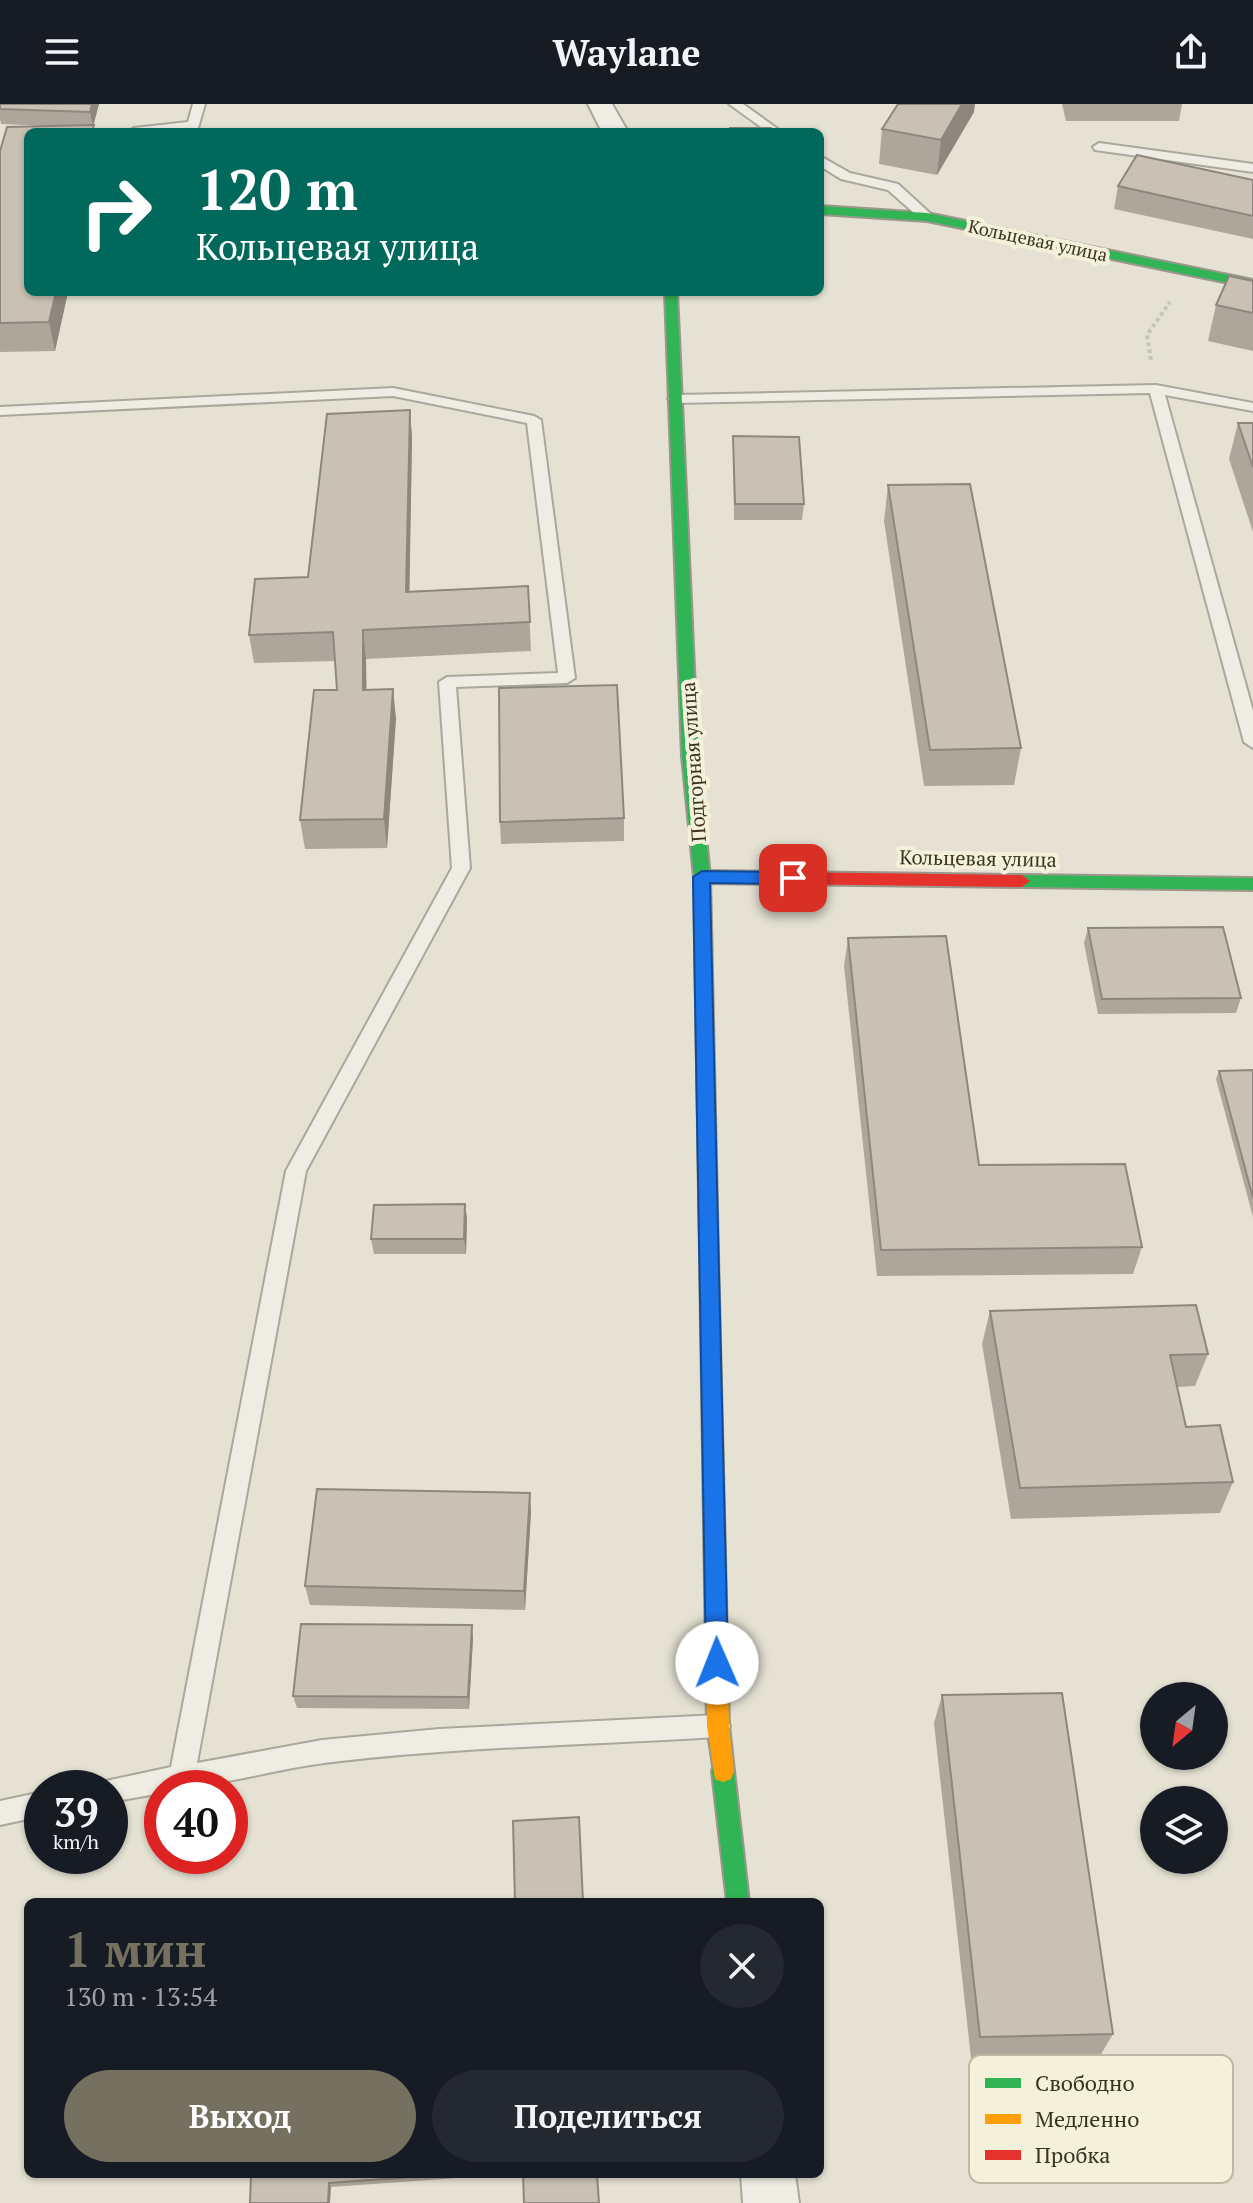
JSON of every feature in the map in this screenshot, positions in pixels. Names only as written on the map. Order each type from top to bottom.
[{"type":"street","points":[[600,104],[613,128]]},
{"type":"street","name":"Кольцевая улица","points":[[824,210],[927,217],[1253,284]]},
{"type":"street","name":"Подгорная улица","points":[[671,296],[690,756],[702,877],[718,1726],[738,1898]]},
{"type":"street","name":"Кольцевая улица","points":[[702,877],[1253,884]]},
{"type":"street","points":[[768,2178],[771,2203]]},
{"type":"lane","points":[[168,128],[194,125],[199,104]]},
{"type":"lane","points":[[735,104],[770,128]]},
{"type":"lane","points":[[1099,147],[1253,168]]},
{"type":"lane","points":[[824,162],[846,176],[893,187],[927,217]]},
{"type":"lane","points":[[675,399],[1156,389],[1253,407]]},
{"type":"lane","points":[[1156,389],[1253,742]]},
{"type":"lane","points":[[0,411],[393,392],[534,420],[567,678],[447,682],[461,868],[296,1171],[183,1770]]},
{"type":"lane","points":[[212,1770],[322,1752],[409,1744],[718,1726]]},
{"type":"lane","points":[[0,1813],[24,1808]]},
{"type":"path","points":[[1156,389],[1147,335],[1191,271]]},
{"type":"building","points":[[0,104],[92,104],[90,112],[0,109]]},
{"type":"building","points":[[898,104],[962,104],[941,140],[882,129]]},
{"type":"building","points":[[94,125],[93,128],[24,128],[24,296],[55,296],[49,322],[0,323],[0,151],[7,127]]},
{"type":"building","points":[[1137,155],[1253,180],[1253,216],[1118,186]]},
{"type":"building","points":[[1229,276],[1253,281],[1253,313],[1216,305]]},
{"type":"building","points":[[410,410],[406,592],[528,586],[530,622],[363,630],[363,690],[393,689],[384,819],[300,820],[314,690],[337,690],[333,632],[249,635],[255,579],[308,577],[327,414]]},
{"type":"building","points":[[1238,423],[1253,423],[1253,467]]},
{"type":"building","points":[[733,436],[799,437],[804,504],[735,504]]},
{"type":"building","points":[[970,484],[1021,748],[930,750],[888,485]]},
{"type":"building","points":[[617,685],[624,818],[500,822],[499,688]]},
{"type":"building","points":[[1223,927],[1241,998],[1102,999],[1088,928]]},
{"type":"building","points":[[946,936],[979,1165],[1125,1164],[1142,1247],[881,1250],[848,938]]},
{"type":"building","points":[[1253,1070],[1253,1198],[1219,1071]]},
{"type":"building","points":[[465,1204],[464,1239],[371,1239],[374,1205]]},
{"type":"building","points":[[1196,1305],[1208,1354],[1170,1355],[1186,1427],[1220,1425],[1233,1482],[1020,1488],[990,1311]]},
{"type":"building","points":[[317,1489],[530,1493],[524,1591],[305,1586]]},
{"type":"building","points":[[301,1624],[472,1625],[468,1697],[293,1696]]},
{"type":"building","points":[[1062,1693],[1113,2034],[980,2037],[942,1695]]},
{"type":"building","points":[[579,1817],[583,1898],[515,1898],[513,1821]]},
{"type":"building","points":[[251,2178],[397,2178],[329,2183],[328,2203],[250,2203]]},
{"type":"building","points":[[523,2178],[597,2178],[599,2203],[524,2203]]},
{"type":"traffic: fast","points":[[824,210],[927,217],[1253,284]]},
{"type":"traffic: fast","points":[[671,296],[690,756],[702,877],[709,1255]]},
{"type":"traffic: fast","points":[[1022,881],[1253,884]]},
{"type":"traffic: fast","points":[[723,1771],[738,1898]]},
{"type":"traffic: slow","points":[[709,1255],[718,1726],[723,1771]]},
{"type":"traffic: jam","points":[[702,877],[1022,881]]},
{"type":"route","points":[[717,1663],[702,877],[793,878]]}]
